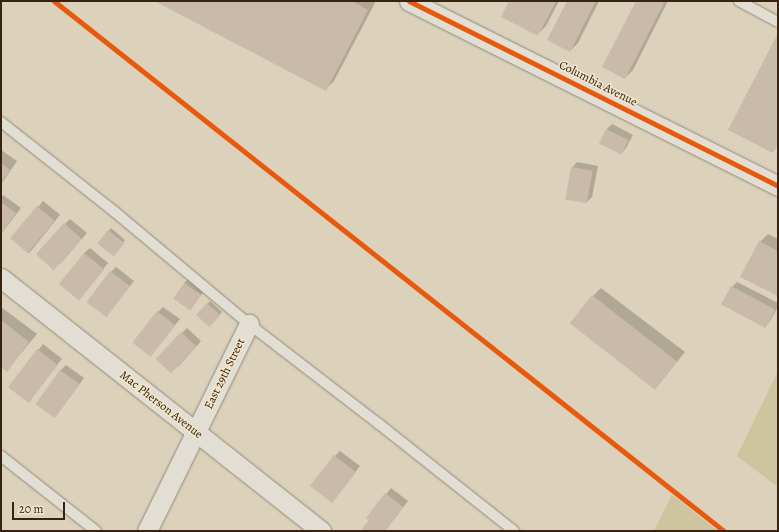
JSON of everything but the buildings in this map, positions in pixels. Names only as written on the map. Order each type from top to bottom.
[{"type":"street","name":"Columbia Avenue","points":[[409,1],[778,186]]},
{"type":"street","name":"Mac Pherson Avenue","points":[[1,278],[321,531]]},
{"type":"street","name":"East 29th Street","points":[[147,531],[249,324]]},
{"type":"lane","points":[[740,1],[778,22]]},
{"type":"lane","points":[[1,122],[115,212],[249,324],[379,424],[514,531]]},
{"type":"lane","points":[[1,456],[96,531]]},
{"type":"shaded area","points":[[778,371],[778,487],[737,456]]},
{"type":"shaded area","points":[[672,495],[718,531],[654,531]]},
{"type":"cycle path","points":[[54,1],[724,531]]},
{"type":"cycle path","points":[[409,1],[778,186]]}]
